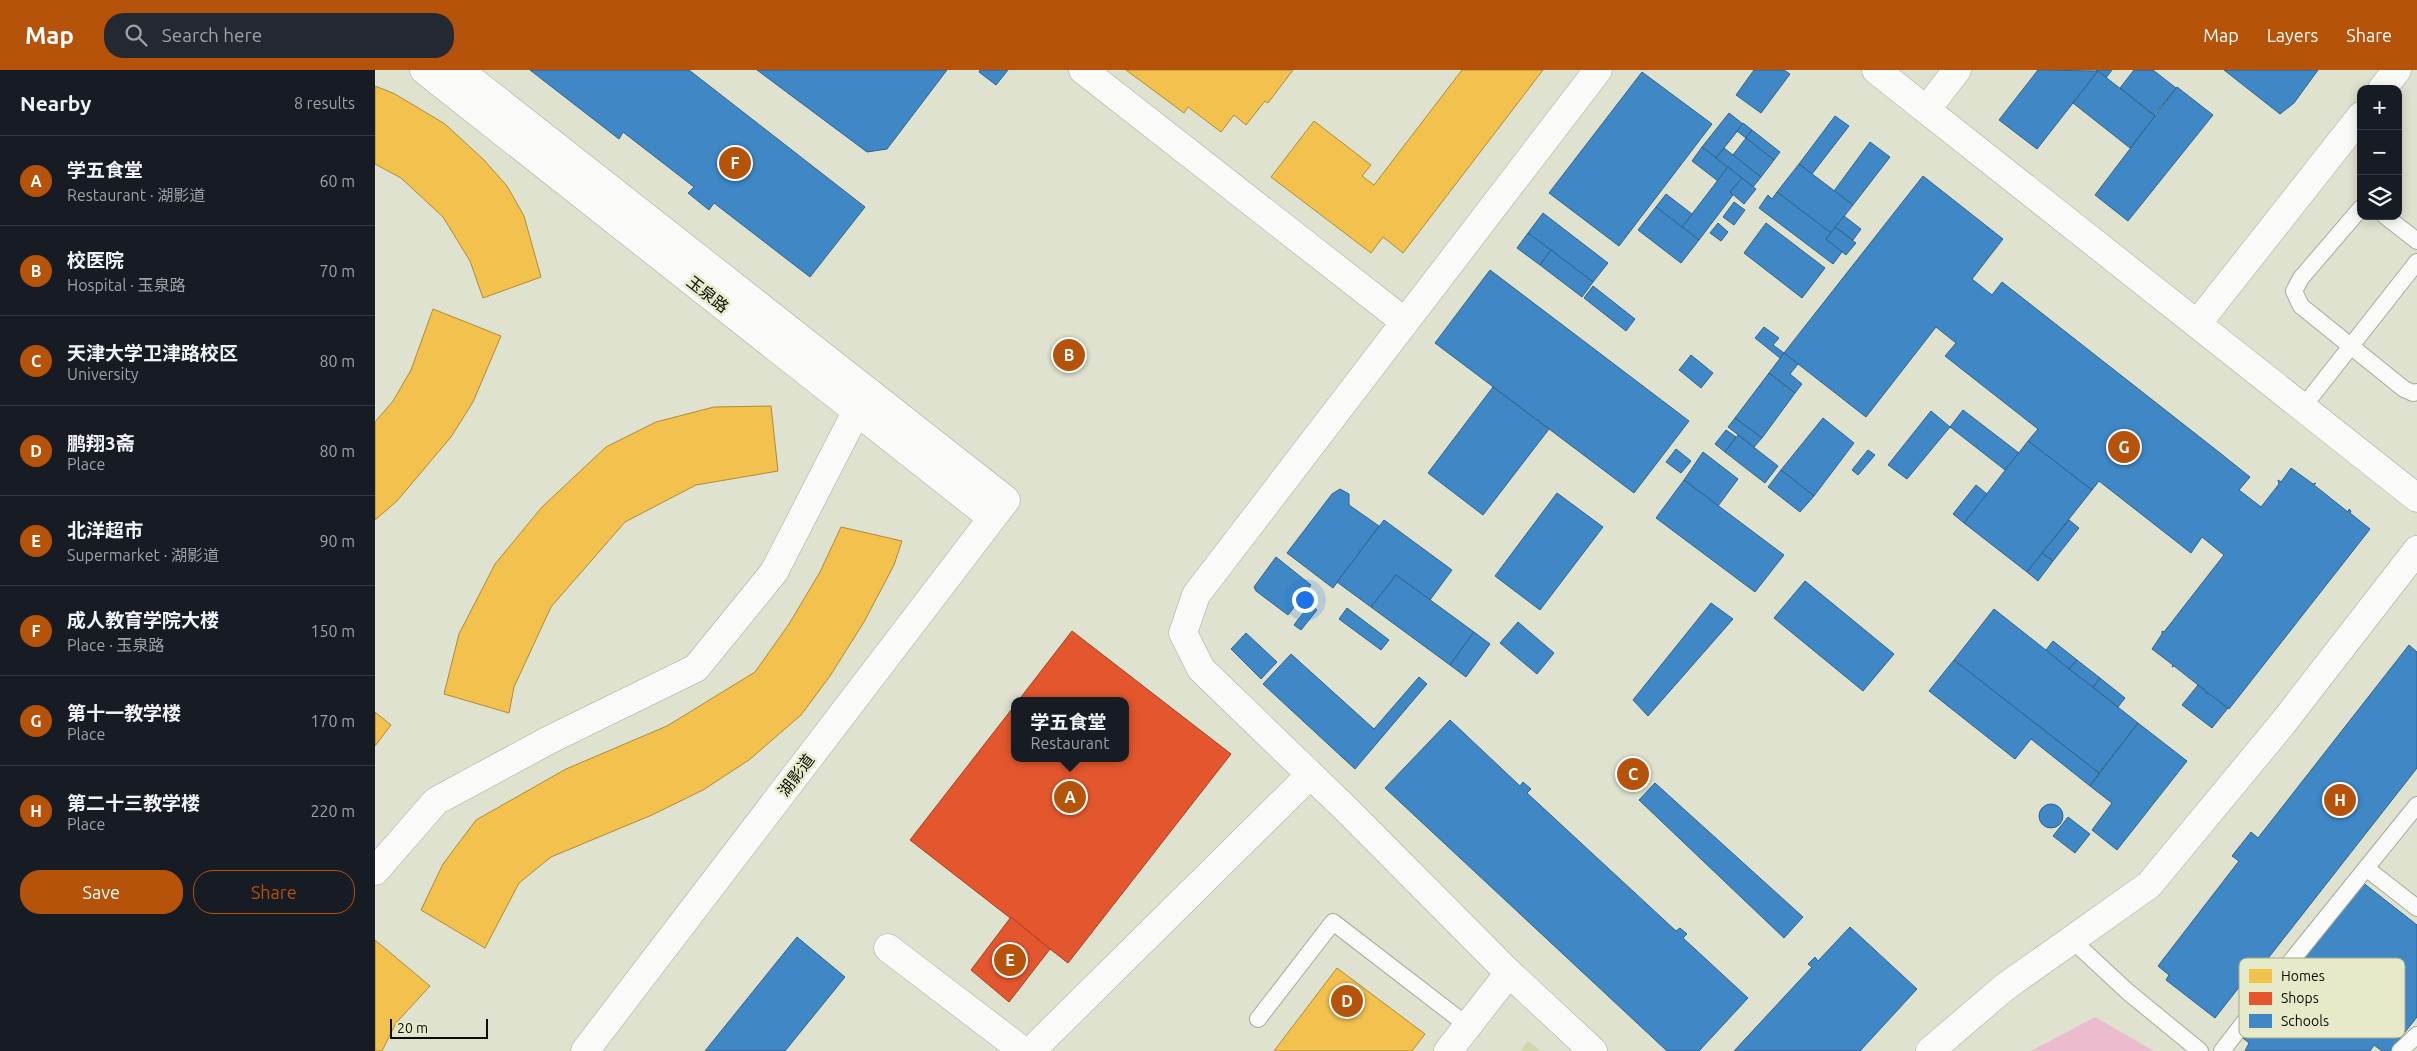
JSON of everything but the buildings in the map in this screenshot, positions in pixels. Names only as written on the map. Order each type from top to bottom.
[{"type":"street","name":"玉泉路","points":[[424,70],[862,401]]},
{"type":"street","name":"玉泉路","points":[[459,70],[862,401],[999,509]]},
{"type":"street","points":[[1083,70],[1405,322]]},
{"type":"street","points":[[1593,1051],[1509,973],[1201,669],[1183,633],[1196,596],[1598,70]]},
{"type":"street","points":[[1876,70],[2417,498]]},
{"type":"street","points":[[1927,109],[1957,70]]},
{"type":"street","points":[[2385,85],[2397,70]]},
{"type":"street","points":[[2197,324],[2357,121]]},
{"type":"street","points":[[375,871],[436,801],[549,740],[696,668],[774,572],[862,401]]},
{"type":"street","name":"湖影道","points":[[585,1051],[999,509]]},
{"type":"street","points":[[1931,1051],[2005,987],[2149,885],[2283,722],[2417,550]]},
{"type":"street","points":[[1031,1051],[1310,775]]},
{"type":"street","points":[[888,948],[1023,1051]]},
{"type":"street","points":[[1448,1051],[1509,973]]},
{"type":"lane","points":[[2357,213],[2301,278],[2294,291],[2301,306],[2404,389],[2413,393],[2417,392]]},
{"type":"lane","points":[[2390,220],[2417,241]]},
{"type":"lane","points":[[2303,407],[2417,262]]},
{"type":"lane","points":[[2295,958],[2417,805]]},
{"type":"lane","points":[[2366,868],[2417,908]]},
{"type":"lane","points":[[1258,1019],[1333,922],[1468,1026]]},
{"type":"lane","points":[[2071,940],[2129,992],[2200,1051]]},
{"type":"lane","points":[[2222,1051],[2239,1029]]},
{"type":"lane","points":[[2400,1051],[2417,1036]]},
{"type":"green space","points":[[1528,1041],[1541,1051],[1520,1051]]},
{"type":"shaded area","points":[[2095,1017],[2154,1051],[2031,1051]]},
{"type":"place","name":"成人教育学院大楼","points":[[735,163]]},
{"type":"place","name":"校医院","points":[[1069,355]]},
{"type":"place","name":"第十一教学楼","points":[[2124,447]]},
{"type":"place","name":"天津大学卫津路校区","points":[[1633,774]]},
{"type":"place","name":"学五食堂","points":[[1070,797]]},
{"type":"place","name":"第二十三教学楼","points":[[2340,800]]},
{"type":"place","name":"北洋超市","points":[[1010,960]]},
{"type":"place","name":"鹏翔3斋","points":[[1347,1001]]}]
